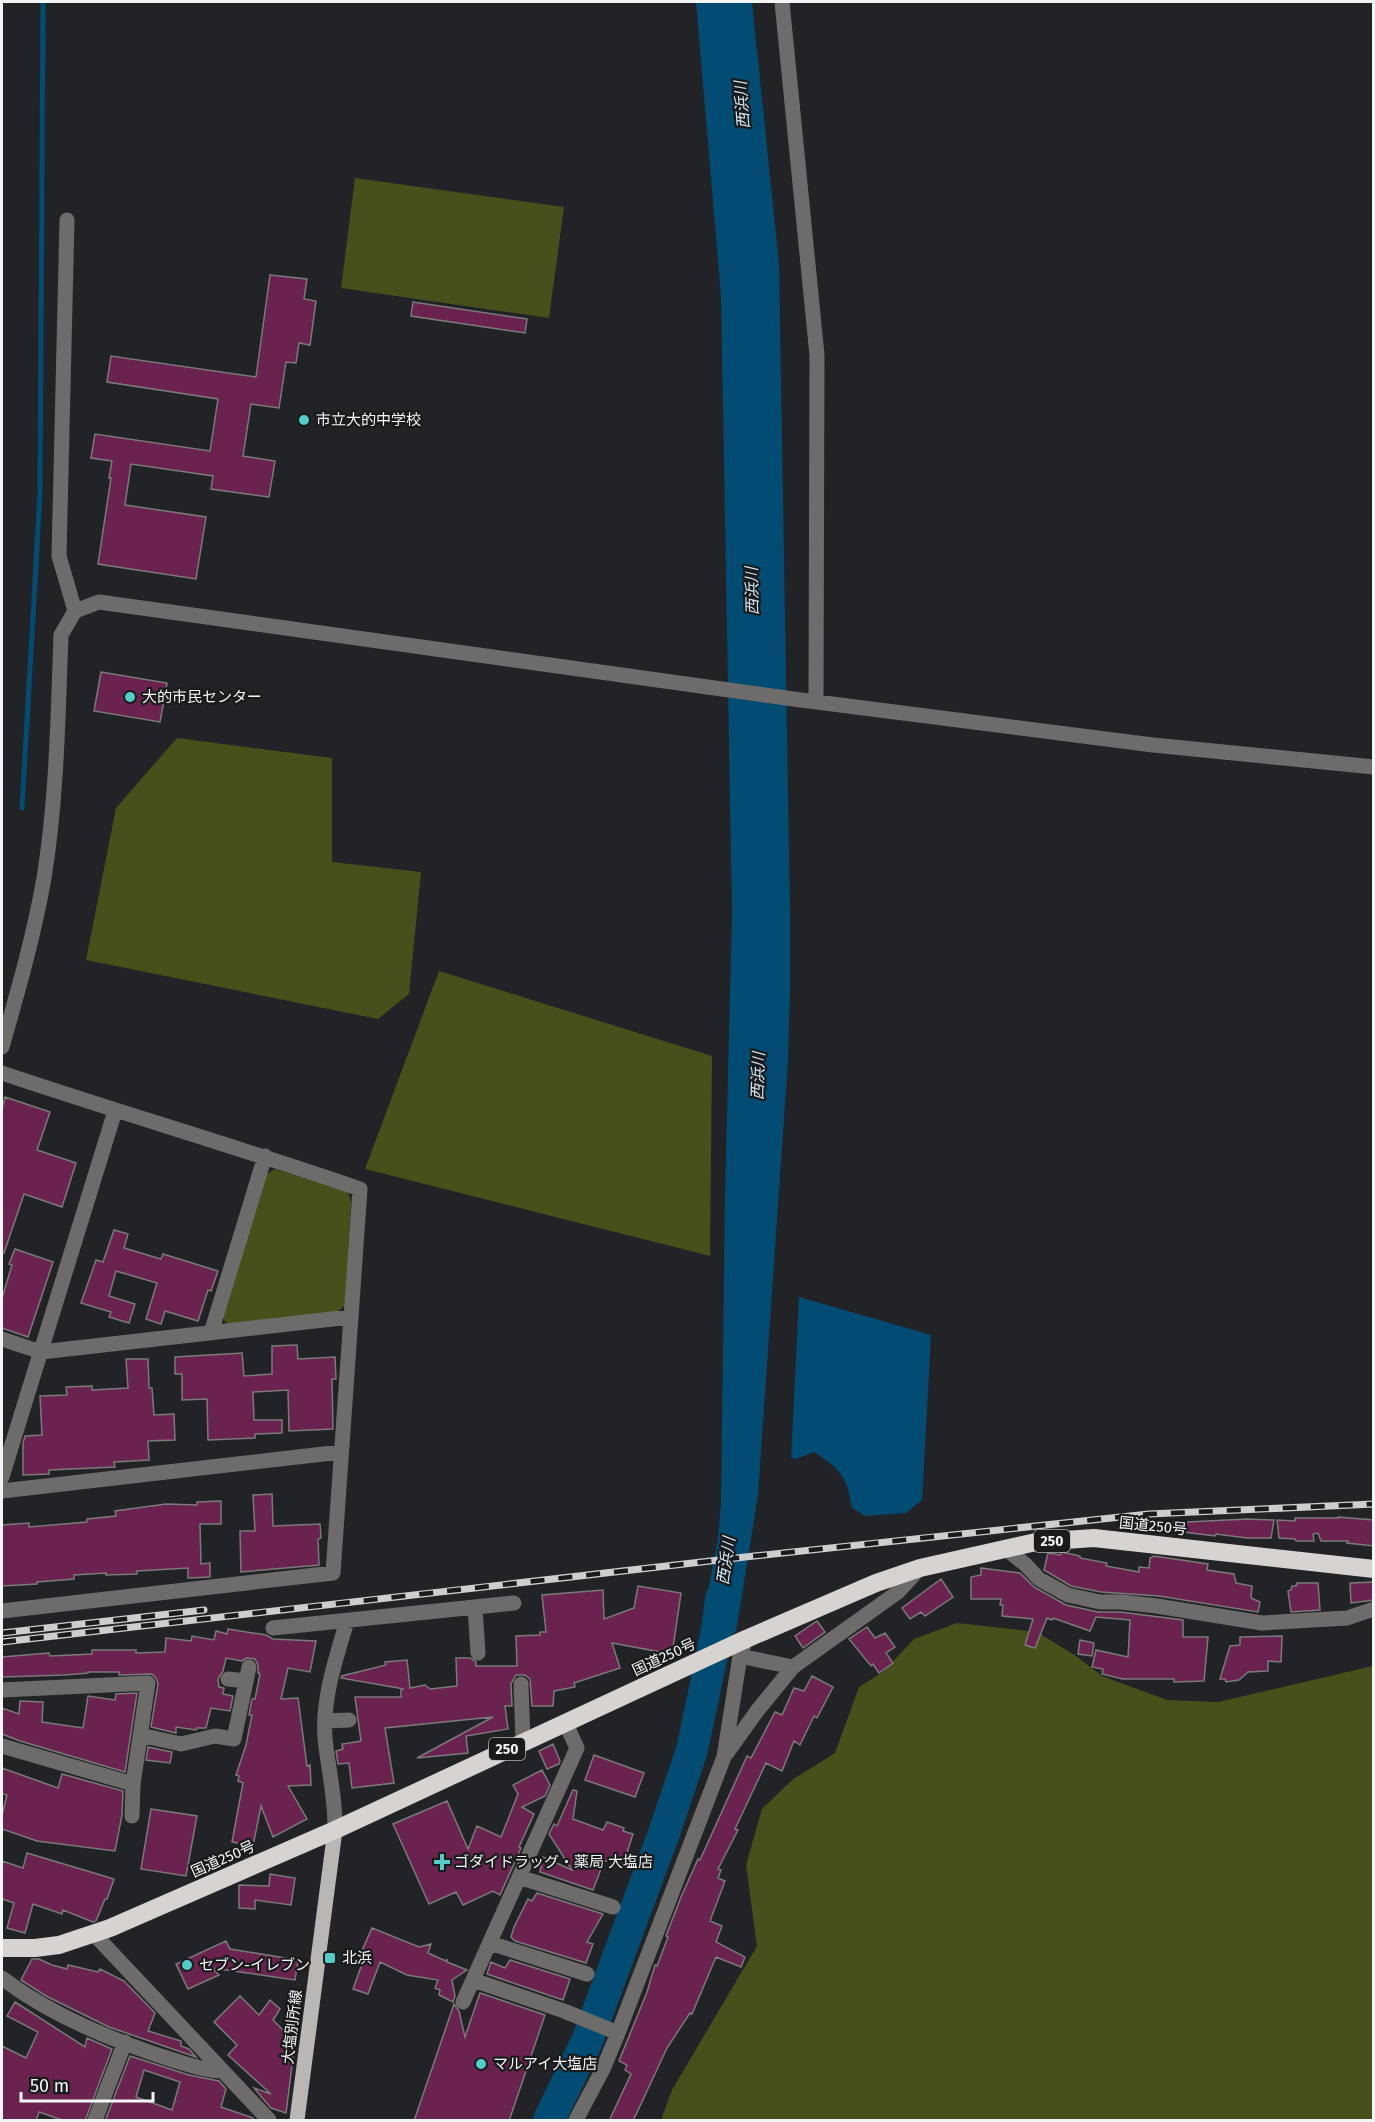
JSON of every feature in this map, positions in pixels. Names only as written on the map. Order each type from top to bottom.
[{"type":"highway","name":"国道250号","points":[[2,1948],[35,1948],[94,1934],[335,1830],[679,1670],[743,1648],[876,1583],[920,1568],[1036,1542],[1094,1538],[1374,1569]]},
{"type":"main road","name":"大塩別所線","points":[[297,2121],[335,1830]]},
{"type":"street","points":[[782,2],[817,355],[809,701]]},
{"type":"street","points":[[67,220],[59,556],[75,611]]},
{"type":"street","points":[[2,1047],[32,938],[44,876],[52,809],[61,635],[75,611],[99,602],[809,701],[1153,744],[1374,767]]},
{"type":"street","points":[[2,1073],[264,1156],[360,1189],[333,1573],[2,1611]]},
{"type":"street","points":[[2,1477],[116,1111]]},
{"type":"street","points":[[211,1334],[264,1156]]},
{"type":"street","points":[[2,1339],[41,1352],[350,1317]]},
{"type":"street","points":[[2,1491],[341,1452]]},
{"type":"street","points":[[1005,1548],[1039,1579],[1068,1595],[1100,1602],[1157,1606],[1262,1623],[1347,1618],[1374,1609]]},
{"type":"street","points":[[724,1757],[793,1667],[898,1592],[920,1568]]},
{"type":"street","points":[[273,1628],[514,1603]]},
{"type":"street","points":[[475,1608],[478,1653]]},
{"type":"street","points":[[335,1830],[336,1812],[325,1737],[325,1721],[334,1667],[347,1621]]},
{"type":"street","points":[[576,2121],[603,2069],[614,2032],[724,1757],[743,1648],[793,1667]]},
{"type":"street","points":[[140,1735],[181,1744],[215,1736],[234,1739],[248,1674],[228,1679]]},
{"type":"street","points":[[2,1690],[148,1683],[133,1784],[132,1816]]},
{"type":"street","points":[[521,1684],[523,1742]]},
{"type":"street","points":[[325,1721],[349,1720]]},
{"type":"street","points":[[463,2002],[577,1748],[566,1722]]},
{"type":"street","points":[[2,1746],[133,1784]]},
{"type":"street","points":[[519,1877],[613,1907]]},
{"type":"street","points":[[94,1934],[269,2121]]},
{"type":"street","points":[[490,1942],[587,1974]]},
{"type":"street","points":[[2,1978],[74,2022],[146,2051],[210,2071],[223,2071]]},
{"type":"street","points":[[473,1980],[564,2011],[614,2032]]},
{"type":"street","points":[[95,2121],[125,2042]]},
{"type":"green space","points":[[355,178],[564,207],[549,318],[341,288]]},
{"type":"green space","points":[[177,738],[332,758],[332,862],[421,872],[409,994],[378,1019],[86,960],[116,808]]},
{"type":"green space","points":[[439,971],[712,1056],[710,1256],[365,1169]]},
{"type":"green space","points":[[275,1169],[348,1192],[351,1202],[345,1305],[336,1313],[228,1325],[221,1316],[265,1175]]},
{"type":"green space","points":[[957,1623],[1037,1632],[1076,1656],[1102,1676],[1167,1700],[1218,1702],[1373,1666],[1373,2120],[661,2120],[672,2090],[757,1946],[746,1865],[762,1809],[792,1780],[835,1753],[859,1687],[883,1672],[914,1639]]},
{"type":"water","points":[[696,2],[752,2],[779,264],[790,911],[788,1060],[758,1495],[736,1632],[697,1648],[718,1539],[721,1503],[732,913],[721,296]]},
{"type":"water","points":[[799,1297],[931,1335],[922,1500],[906,1513],[865,1516],[852,1508],[845,1481],[830,1463],[814,1452],[796,1459],[791,1458]]},
{"type":"building","points":[[270,275],[307,279],[304,299],[316,301],[310,345],[299,343],[296,363],[286,362],[279,408],[251,404],[243,456],[275,461],[269,497],[211,489],[213,476],[131,464],[125,505],[206,517],[196,579],[98,564],[112,461],[91,458],[95,434],[210,451],[218,399],[107,382],[111,356],[256,377]]},
{"type":"building","points":[[413,302],[527,319],[525,333],[411,316]]},
{"type":"building","name":"大的市民センター","points":[[101,672],[167,683],[160,722],[94,711]]},
{"type":"building","points":[[5,1097],[50,1112],[37,1150],[76,1163],[62,1207],[24,1194],[4,1253],[2,1253],[2,1109]]},
{"type":"building","points":[[114,1230],[128,1234],[124,1248],[161,1259],[163,1254],[218,1271],[211,1291],[208,1290],[198,1321],[165,1311],[161,1324],[146,1319],[157,1283],[116,1271],[109,1296],[135,1304],[129,1323],[109,1317],[111,1312],[81,1303],[96,1260],[103,1262]]},
{"type":"building","points":[[15,1249],[53,1262],[28,1337],[2,1328],[2,1298],[12,1265],[9,1264]]},
{"type":"building","points":[[297,1345],[298,1359],[335,1357],[336,1379],[332,1379],[333,1429],[289,1431],[288,1390],[253,1392],[254,1420],[282,1420],[282,1433],[255,1434],[255,1438],[208,1440],[207,1399],[182,1400],[182,1374],[175,1374],[175,1357],[242,1353],[244,1376],[272,1374],[272,1346]]},
{"type":"building","points":[[126,1359],[148,1359],[149,1388],[152,1388],[154,1415],[174,1414],[175,1440],[148,1441],[149,1460],[114,1462],[115,1467],[49,1470],[49,1474],[23,1475],[25,1436],[42,1435],[40,1396],[67,1395],[66,1387],[92,1386],[92,1390],[128,1388]]},
{"type":"building","points":[[272,1494],[273,1526],[320,1524],[319,1565],[241,1572],[240,1531],[255,1531],[253,1495]]},
{"type":"building","points":[[221,1501],[221,1524],[200,1524],[201,1564],[210,1563],[210,1577],[188,1578],[188,1568],[137,1571],[137,1574],[74,1575],[74,1579],[2,1586],[2,1525],[29,1523],[29,1527],[87,1522],[87,1519],[116,1516],[115,1511],[166,1504],[197,1505],[197,1502]]},
{"type":"building","points":[[1338,1517],[1374,1520],[1374,1546],[1347,1543],[1348,1541],[1321,1541],[1318,1533],[1313,1534],[1314,1541],[1279,1538],[1277,1520],[1295,1521],[1295,1518]]},
{"type":"building","points":[[1274,1520],[1271,1538],[1216,1534],[1215,1536],[1168,1530],[1168,1523]]},
{"type":"building","points":[[1062,1552],[1107,1563],[1106,1566],[1139,1572],[1139,1567],[1149,1568],[1150,1558],[1154,1556],[1208,1564],[1207,1570],[1234,1574],[1236,1583],[1252,1586],[1251,1598],[1260,1602],[1258,1612],[1159,1596],[1101,1592],[1071,1586],[1044,1570],[1048,1553],[1060,1555]]},
{"type":"building","points":[[981,1568],[1020,1573],[1034,1587],[1066,1605],[1098,1612],[1120,1612],[1183,1620],[1183,1637],[1208,1637],[1204,1681],[1123,1679],[1102,1674],[1103,1669],[1092,1667],[1096,1650],[1128,1657],[1130,1620],[1096,1617],[1090,1631],[1047,1618],[1035,1648],[1025,1645],[1033,1619],[1002,1616],[1001,1599],[971,1599],[971,1577],[981,1575]]},
{"type":"building","points":[[941,1579],[953,1597],[925,1616],[921,1612],[910,1619],[902,1608]]},
{"type":"building","points":[[1374,1582],[1374,1600],[1351,1603],[1350,1583]]},
{"type":"building","points":[[1297,1583],[1318,1583],[1320,1610],[1291,1612],[1288,1591]]},
{"type":"building","points":[[638,1586],[681,1593],[672,1654],[612,1643],[620,1668],[574,1683],[575,1687],[554,1691],[553,1706],[532,1706],[530,1679],[525,1675],[516,1675],[511,1684],[512,1706],[505,1706],[508,1729],[466,1736],[468,1753],[417,1758],[493,1717],[385,1728],[394,1783],[352,1788],[349,1763],[338,1764],[336,1751],[343,1749],[342,1744],[361,1741],[355,1697],[401,1697],[401,1689],[404,1689],[341,1678],[342,1676],[386,1665],[385,1662],[407,1660],[410,1688],[425,1685],[430,1689],[457,1686],[456,1658],[470,1658],[476,1662],[476,1666],[517,1666],[516,1636],[540,1635],[540,1632],[546,1632],[542,1595],[603,1590],[604,1619],[634,1608]]},
{"type":"building","points":[[817,1621],[825,1632],[803,1648],[795,1636]]},
{"type":"building","points":[[867,1627],[875,1638],[885,1633],[895,1647],[886,1653],[893,1663],[879,1673],[849,1639]]},
{"type":"building","points":[[228,1629],[266,1635],[273,1639],[316,1641],[310,1672],[288,1668],[281,1699],[298,1698],[307,1766],[310,1765],[311,1785],[288,1786],[307,1819],[273,1837],[261,1806],[253,1846],[232,1842],[243,1783],[238,1781],[239,1776],[236,1775],[246,1745],[252,1715],[249,1715],[252,1699],[255,1699],[260,1674],[255,1659],[247,1658],[242,1661],[226,1658],[223,1671],[218,1679],[219,1687],[224,1688],[223,1694],[233,1696],[230,1711],[211,1708],[206,1728],[196,1730],[176,1727],[176,1733],[151,1727],[158,1684],[152,1674],[119,1675],[119,1672],[88,1672],[2,1677],[2,1657],[49,1653],[50,1656],[92,1654],[92,1650],[165,1652],[166,1638],[191,1641],[192,1636],[214,1640],[216,1631],[227,1634]]},
{"type":"building","points":[[1282,1636],[1281,1662],[1268,1661],[1268,1671],[1248,1672],[1239,1680],[1226,1682],[1225,1679],[1220,1679],[1230,1646],[1240,1645],[1240,1637]]},
{"type":"building","points":[[1080,1640],[1094,1643],[1092,1656],[1078,1654]]},
{"type":"building","points":[[812,1676],[833,1687],[817,1718],[814,1716],[800,1745],[794,1741],[782,1771],[766,1763],[735,1829],[738,1830],[718,1869],[721,1870],[718,1878],[725,1881],[710,1921],[722,1926],[716,1942],[745,1957],[741,1967],[716,1957],[692,2014],[690,2013],[667,2048],[633,2121],[609,2121],[631,2074],[625,2070],[627,2065],[619,2061],[647,1992],[655,1965],[657,1966],[668,1937],[666,1936],[681,1897],[698,1859],[700,1860],[747,1756],[751,1758],[775,1712],[782,1715],[794,1688],[804,1691]]},
{"type":"building","points":[[137,1693],[125,1772],[2,1734],[2,1708],[19,1714],[20,1701],[43,1702],[42,1722],[83,1728],[88,1696],[115,1700],[116,1694]]},
{"type":"building","points":[[553,1744],[560,1761],[559,1764],[547,1769],[539,1751]]},
{"type":"building","points":[[148,1747],[172,1752],[170,1763],[146,1760]]},
{"type":"building","points":[[594,1755],[644,1773],[635,1797],[585,1780]]},
{"type":"building","points":[[2,1768],[58,1788],[62,1774],[123,1791],[122,1815],[115,1851],[37,1841],[2,1829],[2,1815],[7,1795],[2,1794]]},
{"type":"building","points":[[542,1770],[550,1785],[545,1796],[522,1807],[534,1814],[500,1895],[493,1891],[463,1905],[456,1892],[429,1904],[393,1824],[447,1801],[468,1849],[477,1826],[501,1837],[518,1794],[513,1785]]},
{"type":"building","points":[[573,1790],[577,1791],[573,1819],[603,1830],[607,1822],[633,1834],[624,1862],[604,1861],[593,1890],[540,1872],[543,1857],[572,1870],[549,1834],[554,1824],[557,1826]]},
{"type":"building","points":[[151,1809],[197,1816],[186,1876],[141,1869]]},
{"type":"building","points":[[27,1853],[114,1879],[96,1921],[93,1922],[63,1910],[62,1914],[33,1904],[25,1933],[7,1928],[14,1903],[2,1899],[2,1861],[23,1868]]},
{"type":"building","points":[[270,1874],[295,1878],[291,1905],[255,1900],[255,1909],[239,1908],[239,1885],[269,1886]]},
{"type":"building","points":[[537,1893],[603,1914],[587,1942],[593,1944],[586,1963],[515,1941],[511,1937],[528,1899],[532,1901]]},
{"type":"building","points":[[372,1928],[419,1947],[431,1944],[428,1953],[446,1961],[447,1959],[447,1962],[467,1970],[452,1980],[455,1996],[453,2002],[439,1995],[440,1990],[435,1988],[438,1980],[407,1975],[380,1962],[368,1994],[353,1989],[365,1956],[360,1955]]},
{"type":"building","points":[[226,1941],[230,1949],[298,1960],[295,1980],[212,1968],[219,1975],[188,1989],[176,1964]]},
{"type":"building","points":[[32,1959],[39,1959],[67,1969],[68,1965],[98,1972],[100,1969],[124,1981],[155,2013],[148,2031],[181,2041],[181,2046],[189,2049],[196,2057],[109,2027],[46,1996],[21,1980]]},
{"type":"building","points":[[510,1960],[570,1979],[563,2000],[487,1974],[491,1962],[505,1968]]},
{"type":"building","name":"マルアイ大塩店","points":[[480,1993],[545,2015],[509,2121],[414,2121],[454,2004],[459,2011],[465,2037]]},
{"type":"building","points":[[240,1996],[259,2015],[270,2000],[280,2009],[273,2020],[287,2034],[296,2034],[286,2113],[271,2108],[254,2088],[271,2094],[228,2055],[237,2045],[214,2022]]},
{"type":"building","points":[[15,2002],[85,2047],[87,2038],[112,2049],[85,2121],[65,2121],[39,2112],[36,2121],[2,2121],[2,2046],[26,2058],[38,2032],[7,2016]]},
{"type":"building","points":[[130,2056],[189,2075],[219,2081],[226,2089],[221,2107],[253,2118],[253,2121],[105,2121]],"holes":[[[144,2070],[180,2082],[172,2110],[136,2097]]]},
{"type":"waterway","points":[[22,808],[40,494],[43,2]]},
{"type":"waterway","name":"西浜川","points":[[549,2120],[587,2041],[664,1833],[692,1750],[717,1631],[721,1599]]},
{"type":"railway","points":[[2,1642],[754,1556],[1149,1514],[1374,1504]]},
{"type":"railway","points":[[2,1633],[204,1610]]},
{"type":"place","name":"市立大的中学校","points":[[304,420]]},
{"type":"place","name":"大的市民センター","points":[[130,697]]},
{"type":"place","name":"ゴダイドラッグ・薬局 大塩店","points":[[442,1862]]},
{"type":"place","name":"北浜","points":[[330,1958]]},
{"type":"place","name":"セブン-イレブン","points":[[187,1965]]},
{"type":"place","name":"マルアイ大塩店","points":[[481,2064]]}]
